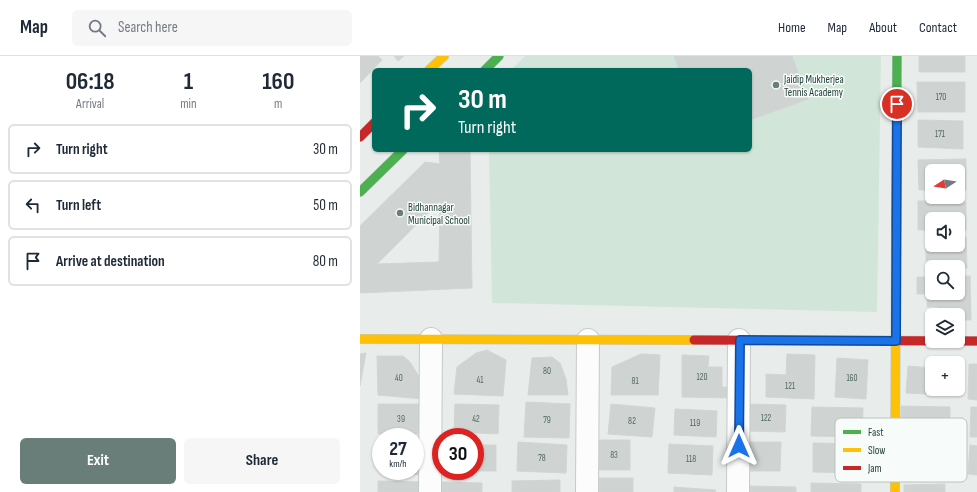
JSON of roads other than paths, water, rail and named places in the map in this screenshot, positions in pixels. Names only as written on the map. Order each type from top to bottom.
[{"type":"street","points":[[431,68],[444,56]]},
{"type":"street","points":[[487,68],[500,56]]},
{"type":"street","points":[[895,418],[897,56]]},
{"type":"street","points":[[360,136],[372,125]]},
{"type":"street","points":[[360,192],[401,152]]},
{"type":"street","points":[[360,339],[977,341]]},
{"type":"street","points":[[430,492],[431,339]]},
{"type":"street","points":[[587,492],[588,340]]},
{"type":"street","points":[[738,492],[740,340]]},
{"type":"street","points":[[895,482],[895,492]]},
{"type":"place","name":"Jaidip Mukherjea Tennis Academy","points":[[776,85]]},
{"type":"place","name":"Bidhannagar Municipal School","points":[[400,213]]}]
